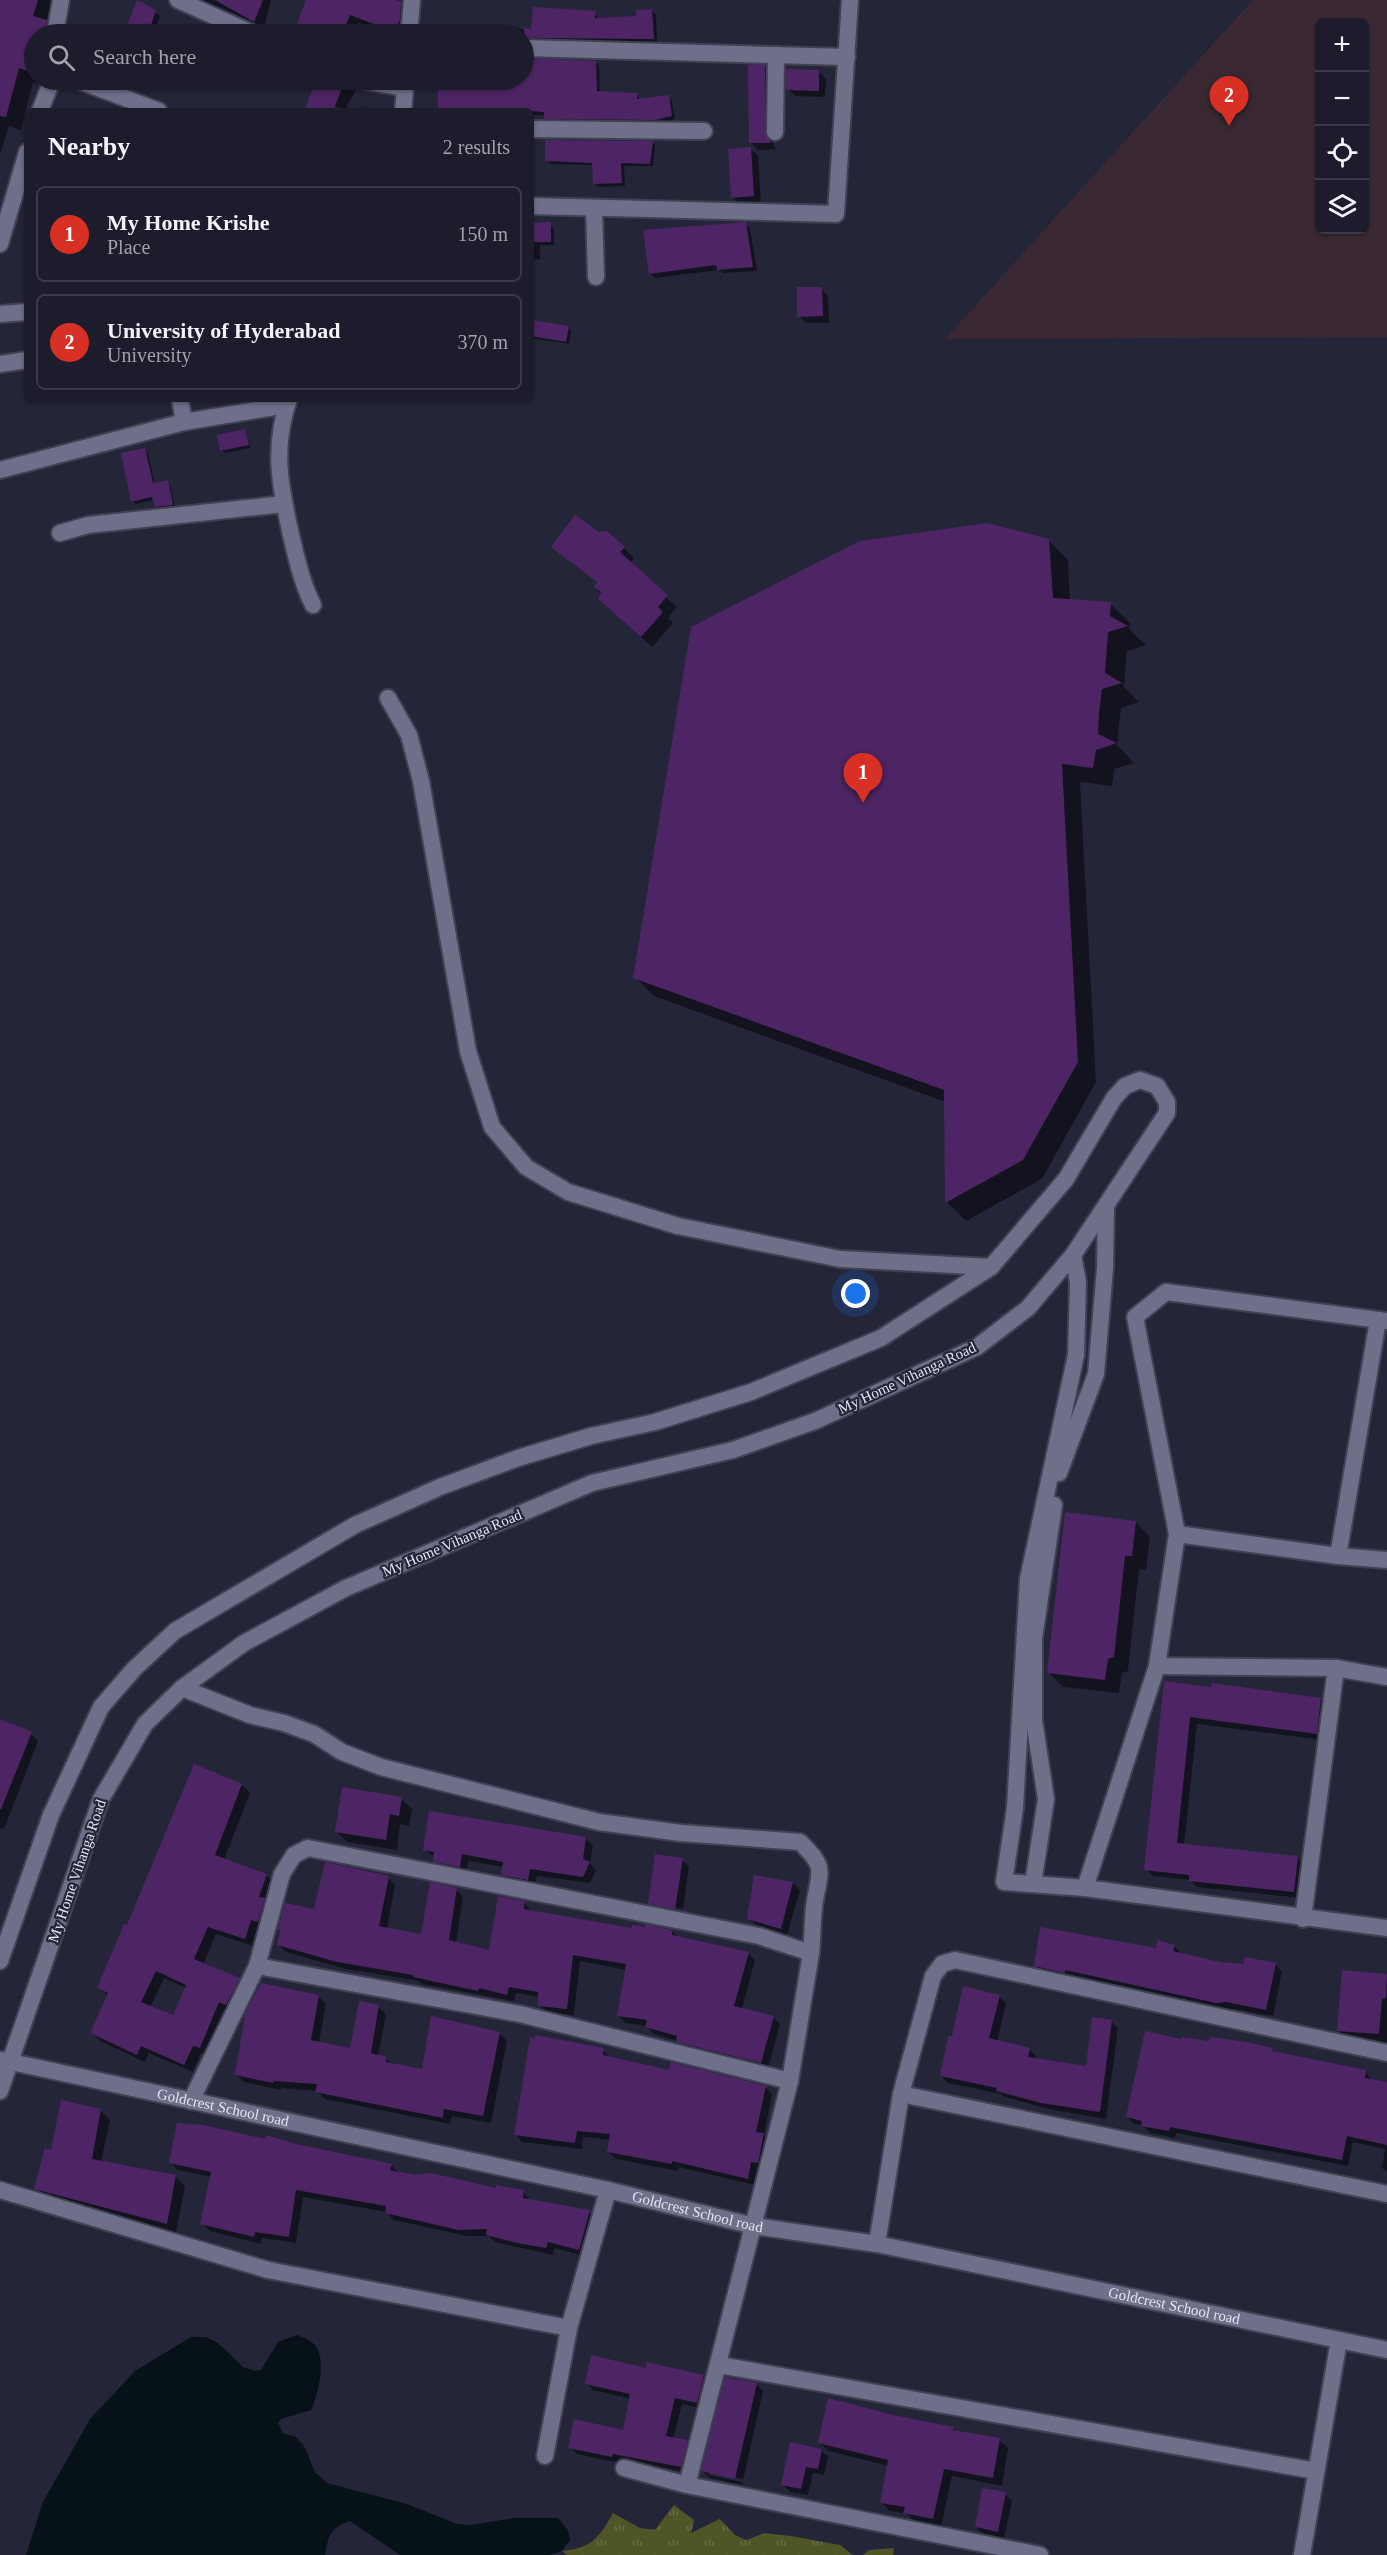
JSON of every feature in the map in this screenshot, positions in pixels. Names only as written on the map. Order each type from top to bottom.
[{"type":"street","points":[[56,24],[60,0]]},
{"type":"street","points":[[178,0],[232,24]]},
{"type":"street","points":[[410,24],[412,0]]},
{"type":"street","points":[[534,206],[836,213],[850,0]]},
{"type":"street","points":[[534,48],[847,57]]},
{"type":"street","points":[[775,132],[776,55]]},
{"type":"street","points":[[41,108],[48,90]]},
{"type":"street","points":[[103,90],[151,108]]},
{"type":"street","points":[[403,108],[405,90]]},
{"type":"street","points":[[534,129],[704,131]]},
{"type":"street","points":[[0,244],[24,162]]},
{"type":"street","points":[[594,208],[596,277]]},
{"type":"street","points":[[0,314],[24,312]]},
{"type":"street","points":[[0,364],[24,360]]},
{"type":"street","points":[[181,402],[184,422]]},
{"type":"street","points":[[0,470],[184,422],[288,402],[279,440],[279,480],[303,585],[314,605]]},
{"type":"street","points":[[60,533],[88,525],[284,504]]},
{"type":"street","points":[[388,698],[409,735],[421,781],[468,1051],[492,1127],[526,1167],[568,1192],[678,1226],[840,1259],[991,1267]]},
{"type":"street","name":"My Home Vihanga Road","points":[[0,2091],[5,2061],[101,1799],[145,1724],[182,1688],[244,1643],[367,1579],[592,1483],[733,1450],[815,1421],[977,1347],[1028,1308],[1073,1255],[1167,1113],[1167,1102],[1157,1086],[1140,1080],[1125,1086],[1114,1098],[1066,1179],[991,1267]]},
{"type":"street","points":[[1033,1884],[1046,1799],[1034,1720],[1034,1638],[1059,1474],[1096,1374],[1105,1268],[1106,1205]]},
{"type":"street","points":[[1073,1255],[1078,1282],[1076,1352],[1028,1579],[1015,1808],[1004,1882],[1085,1888],[1303,1919],[1387,1928]]},
{"type":"street","points":[[0,1961],[51,1815],[101,1707],[134,1669],[175,1630],[355,1525],[440,1487],[518,1458],[591,1436],[655,1422],[751,1392],[881,1338],[991,1267]]},
{"type":"street","points":[[1085,1888],[1157,1666],[1177,1534],[1134,1317],[1166,1292],[1383,1320],[1338,1556]]},
{"type":"street","points":[[1177,1534],[1338,1556],[1387,1560]]},
{"type":"street","points":[[1157,1666],[1336,1668],[1387,1677]]},
{"type":"street","points":[[1303,1919],[1336,1668]]},
{"type":"street","points":[[182,1688],[250,1715],[284,1723],[314,1734],[342,1752],[381,1767],[578,1817],[681,1833],[800,1842],[815,1856],[822,1876],[815,1901],[812,1953],[790,2081],[687,2485]]},
{"type":"street","points":[[191,2101],[257,1966],[282,1874],[294,1855],[308,1848],[759,1936],[812,1953]]},
{"type":"street","points":[[877,2244],[901,2094],[933,1976],[942,1964],[955,1960],[1387,2053]]},
{"type":"street","points":[[257,1966],[520,2014],[790,2081]]},
{"type":"street","name":"Goldcrest School road","points":[[5,2061],[608,2190],[754,2226],[877,2244],[1387,2350]]},
{"type":"street","points":[[901,2094],[1387,2194]]},
{"type":"street","points":[[0,2190],[267,2270],[569,2328]]},
{"type":"street","points":[[545,2456],[569,2328],[608,2190]]},
{"type":"street","points":[[1302,2555],[1340,2340]]},
{"type":"street","points":[[719,2365],[1316,2471]]},
{"type":"street","points":[[624,2468],[687,2485],[1040,2555]]},
{"type":"shaded area","points":[[1253,0],[1387,0],[1387,337],[945,339]]},
{"type":"shaded area","points":[[297,2335],[311,2342],[320,2355],[321,2370],[318,2388],[311,2410],[281,2419],[278,2423],[283,2433],[296,2437],[304,2446],[315,2472],[327,2483],[407,2504],[457,2524],[470,2525],[514,2518],[558,2518],[568,2530],[570,2540],[562,2551],[549,2555],[400,2555],[350,2521],[338,2526],[332,2533],[325,2555],[26,2555],[43,2502],[90,2419],[135,2371],[191,2337],[206,2337],[218,2343],[243,2367],[256,2371],[261,2370],[278,2342]]},
{"type":"green space","points":[[674,2505],[694,2520],[691,2533],[720,2519],[735,2535],[746,2540],[765,2533],[791,2536],[840,2545],[853,2555],[567,2555],[562,2551],[581,2547],[594,2540],[613,2513],[640,2528],[655,2530]]},
{"type":"green space","points":[[894,2548],[893,2555],[863,2555],[869,2550]]},
{"type":"building","points":[[0,0],[38,0],[33,16],[47,20],[46,24],[24,24],[24,70],[19,68],[6,117],[0,116]]},
{"type":"building","points":[[137,0],[156,10],[151,24],[128,24]]},
{"type":"building","points":[[215,0],[263,0],[254,22]]},
{"type":"building","points":[[306,0],[396,0],[401,2],[398,24],[374,24],[350,15],[346,24],[297,24]]},
{"type":"building","points":[[533,7],[596,11],[595,18],[636,16],[636,10],[652,9],[654,39],[534,38],[534,24],[531,24]]},
{"type":"building","points":[[534,58],[596,61],[597,91],[637,93],[637,99],[669,95],[672,116],[655,120],[544,119],[544,112],[534,111],[534,108],[438,108],[438,90],[534,90]]},
{"type":"building","points":[[748,65],[765,65],[765,132],[771,143],[749,143]]},
{"type":"building","points":[[786,69],[819,70],[819,91],[786,90]]},
{"type":"building","points":[[312,90],[341,90],[334,108],[305,108]]},
{"type":"building","points":[[545,140],[653,141],[650,164],[621,163],[622,183],[593,184],[592,163],[545,161]]},
{"type":"building","points":[[751,147],[754,196],[731,198],[728,149]]},
{"type":"building","points":[[551,222],[551,242],[534,242],[534,223]]},
{"type":"building","points":[[746,222],[753,267],[717,270],[716,265],[649,274],[643,230]]},
{"type":"building","points":[[797,287],[822,287],[823,316],[797,317]]},
{"type":"building","points":[[534,320],[569,326],[566,342],[534,337]]},
{"type":"building","points":[[245,429],[249,445],[220,451],[217,435]]},
{"type":"building","points":[[145,448],[153,483],[168,480],[173,505],[155,507],[152,497],[131,502],[121,453]]},
{"type":"building","points":[[575,515],[599,532],[607,531],[625,547],[620,552],[668,595],[658,607],[663,612],[641,637],[598,599],[601,592],[594,587],[597,582],[551,547]]},
{"type":"building","points":[[987,523],[1049,539],[1053,598],[1111,602],[1110,616],[1128,626],[1108,632],[1105,673],[1122,683],[1102,689],[1099,713],[1098,734],[1117,743],[1096,750],[1093,768],[1062,764],[1078,1062],[1023,1160],[945,1203],[944,1090],[633,978],[691,627],[860,541]]},
{"type":"building","points":[[1065,1512],[1136,1521],[1132,1556],[1125,1556],[1114,1657],[1108,1659],[1105,1680],[1047,1673]]},
{"type":"building","points":[[1164,1681],[1211,1687],[1212,1683],[1321,1698],[1317,1734],[1190,1717],[1177,1843],[1298,1856],[1294,1892],[1189,1881],[1189,1875],[1144,1870]]},
{"type":"building","points":[[0,1719],[32,1732],[1,1809],[0,1809]]},
{"type":"building","points":[[194,1764],[242,1784],[215,1855],[267,1874],[259,1897],[265,1898],[258,1922],[251,1920],[245,1939],[208,1927],[194,1959],[240,1978],[226,2005],[219,2002],[200,2048],[193,2046],[184,2065],[141,2046],[137,2055],[90,2033],[108,1993],[97,1988],[124,1924],[127,1925]],"holes":[[[156,1971],[186,1985],[173,2015],[141,2002]]]},
{"type":"building","points":[[342,1787],[402,1797],[399,1816],[390,1814],[386,1840],[335,1832]]},
{"type":"building","points":[[429,1811],[586,1837],[583,1859],[590,1862],[583,1877],[530,1869],[528,1880],[501,1875],[503,1862],[462,1854],[460,1867],[433,1862],[434,1852],[423,1850]]},
{"type":"building","points":[[655,1854],[683,1858],[675,1909],[648,1904]]},
{"type":"building","points":[[325,1862],[389,1876],[379,1926],[421,1934],[430,1882],[457,1888],[449,1940],[489,1950],[498,1896],[525,1901],[524,1909],[632,1928],[632,1925],[645,1927],[645,1924],[672,1930],[672,1935],[749,1952],[734,2006],[774,2016],[761,2063],[676,2042],[677,2036],[645,2027],[647,2020],[617,2016],[626,1964],[573,1955],[567,2009],[538,2006],[538,1992],[509,1987],[507,1995],[479,1988],[478,1991],[413,1977],[413,1975],[337,1962],[277,1945],[280,1930],[278,1929],[285,1903],[314,1909]]},
{"type":"building","points":[[754,1875],[793,1882],[781,1929],[747,1919]]},
{"type":"building","points":[[1040,1927],[1156,1948],[1157,1940],[1175,1945],[1173,1951],[1220,1962],[1243,1964],[1245,1957],[1276,1963],[1266,2010],[1226,2002],[1216,2003],[1065,1970],[1065,1973],[1034,1966]]},
{"type":"building","points":[[1342,1970],[1387,1974],[1386,1998],[1382,1999],[1379,2034],[1337,2031]]},
{"type":"building","points":[[261,1983],[319,1995],[311,2040],[350,2048],[359,2001],[379,2005],[371,2053],[387,2057],[386,2062],[422,2069],[431,2016],[500,2032],[483,2116],[444,2109],[443,2118],[315,2092],[317,2084],[274,2081],[273,2083],[235,2075],[245,2014]]},
{"type":"building","points":[[963,1986],[1000,1995],[989,2038],[1030,2048],[1028,2057],[1086,2066],[1092,2017],[1112,2020],[1100,2112],[1041,2103],[996,2091],[997,2088],[940,2076],[948,2036],[952,2036]]},
{"type":"building","points":[[1145,2031],[1181,2039],[1181,2037],[1209,2041],[1210,2037],[1247,2042],[1273,2048],[1272,2051],[1366,2070],[1365,2078],[1387,2082],[1387,2145],[1347,2136],[1342,2160],[1170,2127],[1169,2131],[1141,2126],[1142,2121],[1126,2117]]},
{"type":"building","points":[[535,2035],[604,2048],[603,2055],[669,2070],[671,2062],[766,2086],[756,2132],[764,2133],[758,2163],[751,2162],[748,2179],[672,2161],[672,2164],[607,2152],[610,2134],[577,2131],[575,2143],[514,2135],[530,2037],[535,2038]]},
{"type":"building","points":[[61,2100],[101,2109],[92,2159],[176,2175],[167,2224],[34,2189],[45,2148],[51,2150]]},
{"type":"building","points":[[177,2123],[203,2125],[265,2139],[266,2135],[296,2144],[392,2164],[390,2170],[415,2175],[431,2173],[496,2188],[496,2185],[524,2190],[523,2198],[590,2210],[579,2250],[548,2242],[546,2248],[486,2235],[487,2229],[458,2230],[385,2213],[386,2206],[296,2190],[289,2237],[255,2232],[254,2237],[200,2224],[211,2172],[169,2163]]},
{"type":"building","points":[[591,2355],[646,2368],[646,2362],[704,2375],[697,2403],[675,2398],[666,2436],[688,2440],[681,2467],[568,2448],[574,2419],[623,2430],[630,2394],[585,2384]]},
{"type":"building","points":[[725,2377],[757,2383],[735,2479],[701,2471]]},
{"type":"building","points":[[828,2398],[897,2416],[954,2427],[953,2430],[1000,2438],[993,2478],[944,2469],[933,2519],[903,2513],[905,2507],[880,2503],[888,2460],[818,2443]]},
{"type":"building","points":[[790,2442],[822,2449],[818,2469],[806,2467],[801,2489],[781,2485]]},
{"type":"building","points":[[982,2488],[1006,2492],[998,2532],[975,2527]]},
{"type":"place","name":"University of Hyderabad","points":[[1229,126]]},
{"type":"place","name":"My Home Krishe","points":[[863,803]]}]
